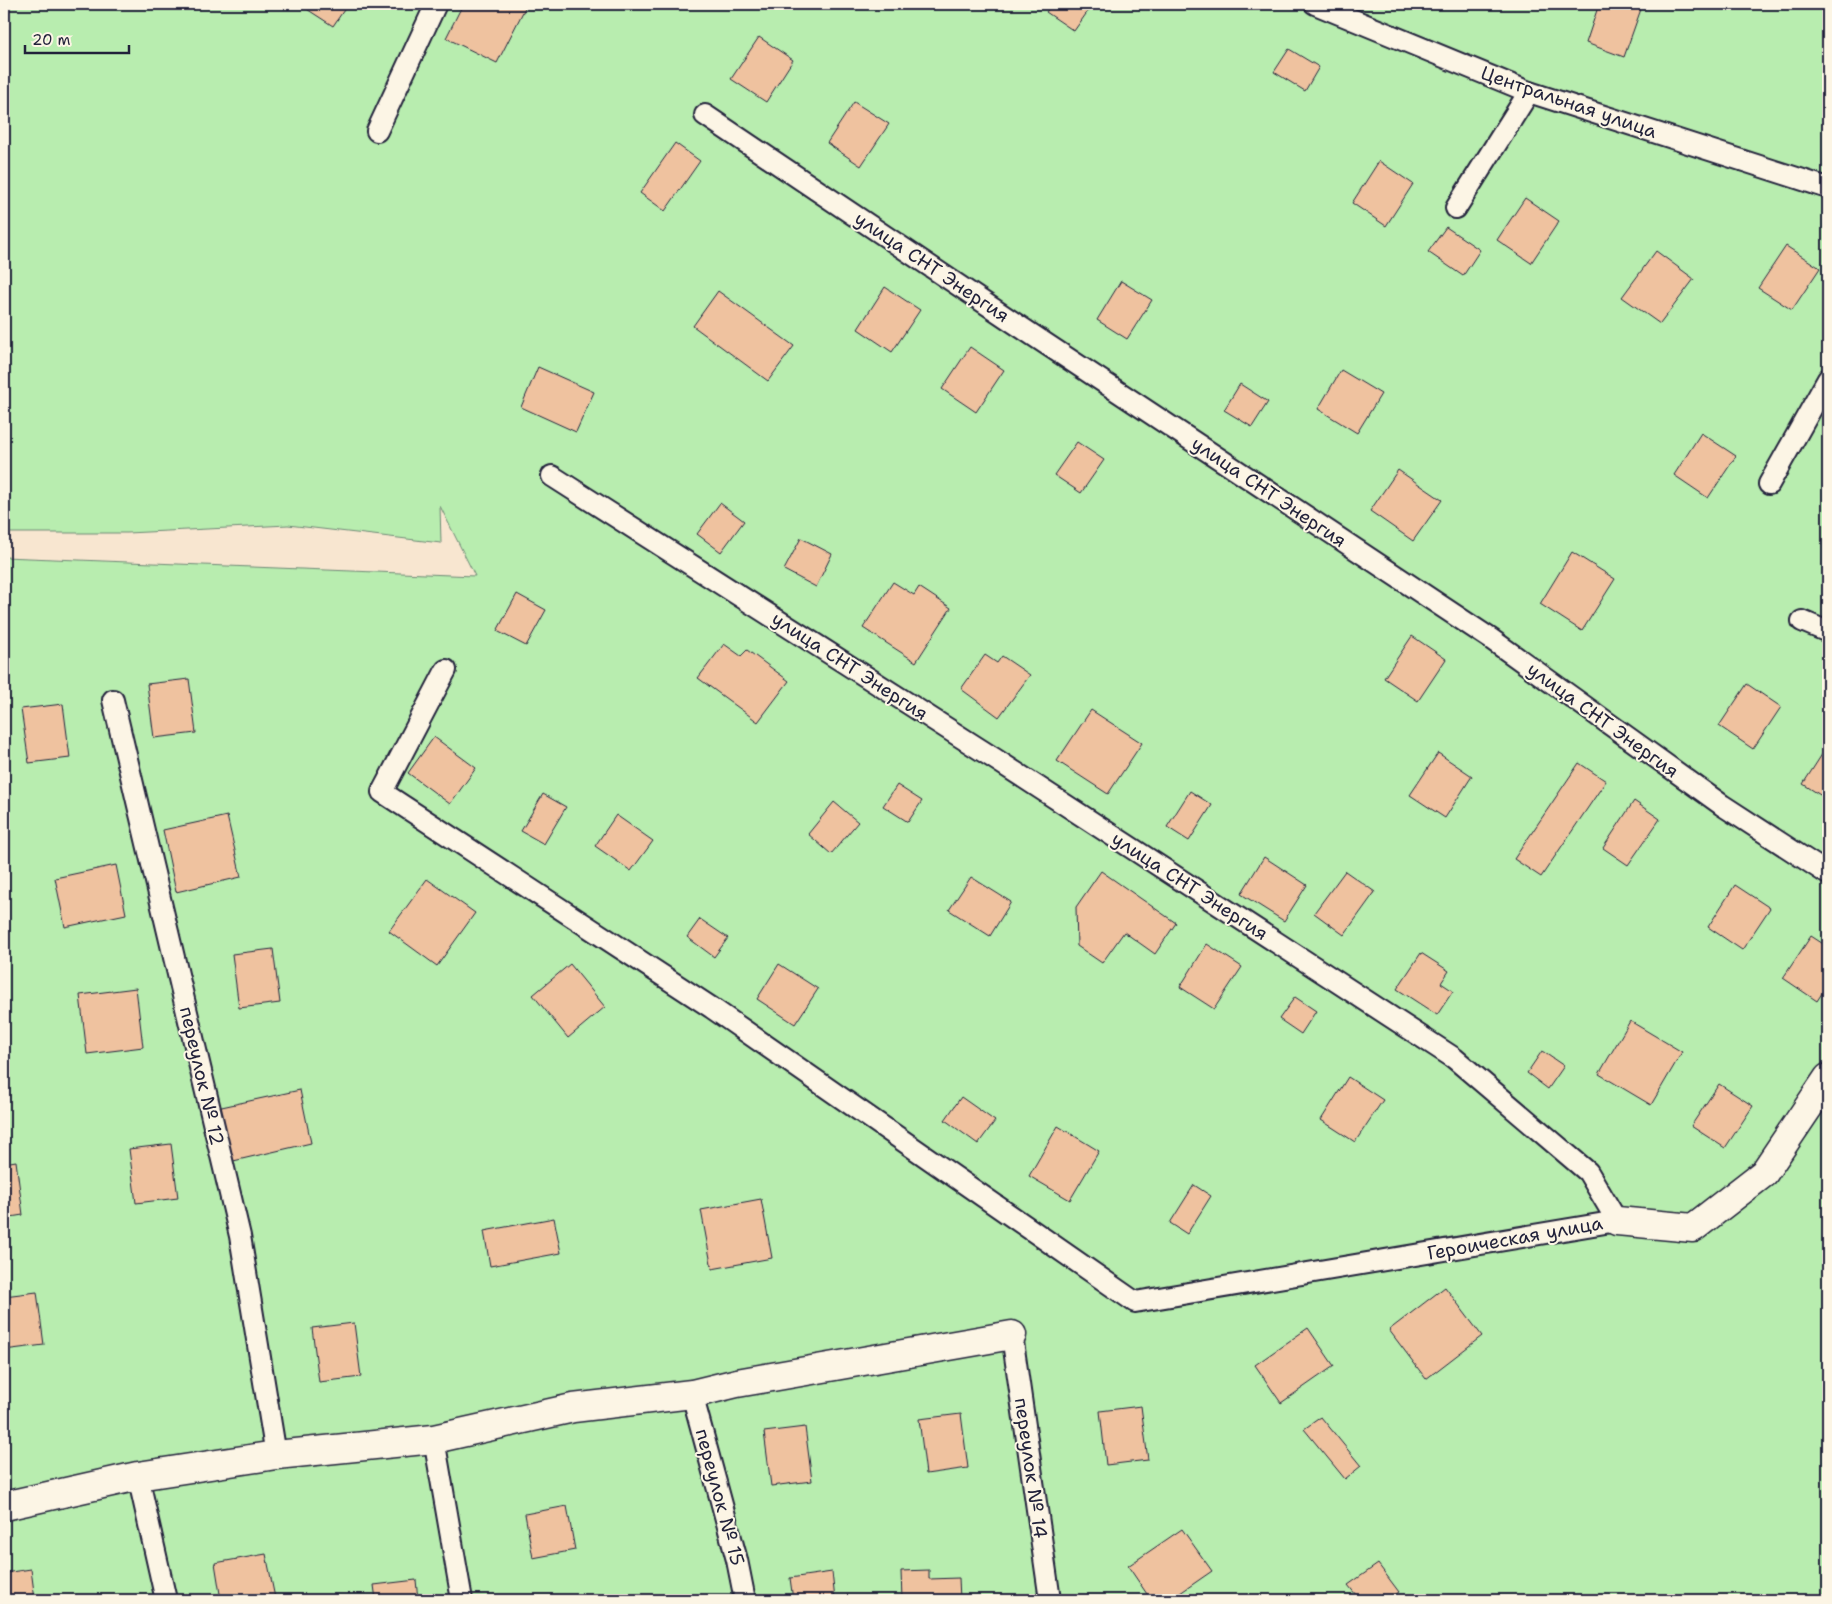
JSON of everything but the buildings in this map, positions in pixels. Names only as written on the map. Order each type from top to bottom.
[{"type":"street","name":"Героическая улица","points":[[1617,1221],[1693,1228],[1764,1173],[1828,1078]]},
{"type":"street","points":[[4,1506],[138,1476],[276,1455],[434,1439],[573,1408],[692,1394],[737,1383],[1012,1335]]},
{"type":"lane","points":[[377,131],[436,4]]},
{"type":"lane","name":"Центральная улица","points":[[1315,4],[1529,92],[1828,188]]},
{"type":"lane","points":[[1456,208],[1529,92]]},
{"type":"lane","name":"улица СНТ Энергия","points":[[705,115],[1491,639],[1722,804],[1828,874]]},
{"type":"lane","points":[[1769,484],[1828,379]]},
{"type":"lane","name":"улица СНТ Энергия","points":[[552,476],[1004,764],[1454,1058],[1588,1172],[1617,1221]]},
{"type":"lane","points":[[1802,621],[1828,632]]},
{"type":"lane","name":"Героическая улица","points":[[446,670],[382,792],[712,1008],[1136,1302],[1617,1221]]},
{"type":"lane","name":"переулок № 12","points":[[113,700],[240,1236],[276,1455]]},
{"type":"lane","name":"переулок № 14","points":[[1012,1335],[1050,1600]]},
{"type":"lane","name":"переулок № 15","points":[[692,1394],[738,1560],[745,1600]]},
{"type":"lane","points":[[434,1439],[462,1600]]},
{"type":"lane","points":[[138,1476],[166,1600]]},
{"type":"green space","points":[[4,4],[1828,4],[1828,1600],[4,1600],[4,557],[475,576],[440,506],[441,543],[288,525],[127,533],[4,533]]}]
